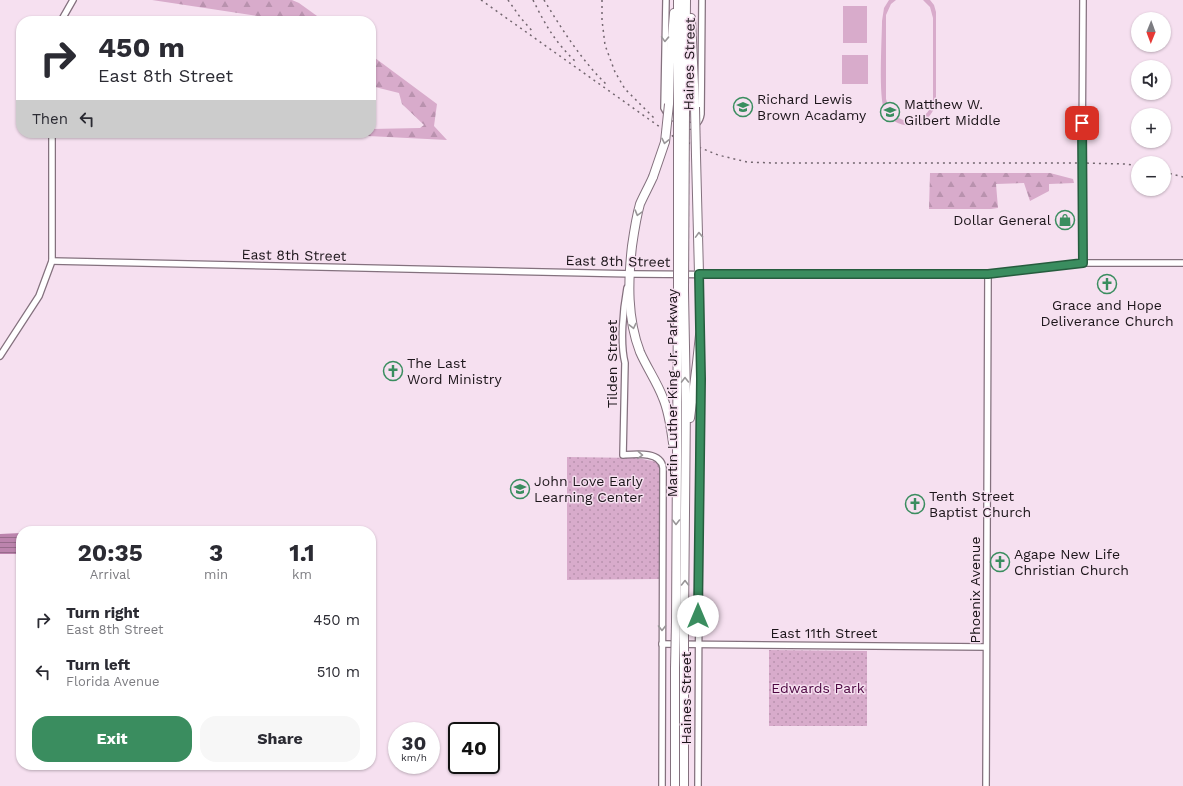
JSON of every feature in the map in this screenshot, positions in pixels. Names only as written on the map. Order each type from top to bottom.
[{"type":"highway","points":[[677,484],[671,429],[667,410],[659,389],[640,350],[633,329],[629,296],[629,274],[640,204],[654,177],[665,142],[669,104],[672,34],[678,0]]},
{"type":"highway","name":"Martin Luther King Jr. Parkway","points":[[678,0],[682,111]]},
{"type":"highway","name":"Martin Luther King Jr. Parkway","points":[[675,786],[682,111],[686,0]]},
{"type":"highway","points":[[690,0],[695,107],[699,274]]},
{"type":"highway","name":"Martin Luther King Jr. Parkway","points":[[681,291],[685,447],[684,786]]},
{"type":"highway","points":[[685,447],[700,335]]},
{"type":"street","points":[[64,16],[73,0]]},
{"type":"street","name":"Haines Street","points":[[666,0],[664,108],[668,115],[690,126],[699,122],[701,114],[702,0]]},
{"type":"street","points":[[1083,0],[1083,263]]},
{"type":"street","points":[[0,356],[36,301],[52,261],[52,138]]},
{"type":"street","name":"East 8th Street","points":[[52,261],[629,274],[988,274],[1083,263],[1183,263]]},
{"type":"street","name":"Tilden Street","points":[[624,455],[624,302],[629,274]]},
{"type":"street","name":"Haines Street","points":[[698,786],[701,379],[699,274]]},
{"type":"street","name":"Phoenix Avenue","points":[[986,786],[988,274]]},
{"type":"street","name":"Haines Street","points":[[624,455],[656,457],[661,460],[663,464],[662,786]]},
{"type":"street","name":"East 11th Street","points":[[662,644],[986,647]]},
{"type":"green space","points":[[152,0],[292,0],[299,3],[317,16],[258,16]]},
{"type":"green space","points":[[889,0],[896,0],[891,4],[886,15],[886,99],[890,109],[896,116],[903,120],[918,120],[930,109],[933,99],[933,18],[930,7],[923,0],[930,0],[934,5],[936,12],[936,102],[934,109],[928,118],[918,124],[904,125],[895,122],[885,112],[883,105],[881,82],[882,21],[884,8]]},
{"type":"green space","points":[[843,6],[867,6],[867,43],[843,43]]},
{"type":"green space","points":[[842,55],[868,55],[868,84],[842,84]]},
{"type":"green space","points":[[376,59],[437,104],[434,126],[447,140],[376,136],[376,129],[420,128],[424,125],[402,104],[399,93],[376,87]]},
{"type":"green space","points":[[930,173],[1050,173],[1073,179],[1074,183],[1049,184],[1049,191],[1030,201],[1024,183],[996,184],[998,208],[929,209]]},
{"type":"green space","points":[[567,457],[638,458],[657,462],[660,469],[659,579],[567,580]]},
{"type":"green space","name":"Edwards Park","points":[[769,650],[867,651],[867,726],[769,726]]},
{"type":"shaded area","points":[[16,533],[16,554],[0,554],[0,534]]},
{"type":"railway","points":[[481,0],[674,137],[718,155],[747,162],[773,163],[1082,163],[1131,165]]},
{"type":"railway","points":[[508,0],[534,33]]},
{"type":"railway","points":[[533,0],[542,18],[562,48],[576,62]]},
{"type":"railway","points":[[544,0],[581,56],[608,86]]},
{"type":"railway","points":[[602,0],[602,20],[605,45],[615,72],[625,89],[654,118]]},
{"type":"railway","points":[[1171,174],[1183,177]]},
{"type":"place","name":"Richard Lewis Brown Acadamy","points":[[743,107]]},
{"type":"place","name":"Matthew W. Gilbert Middle","points":[[890,112]]},
{"type":"place","name":"Dollar General","points":[[1065,220]]},
{"type":"place","name":"Grace and Hope Deliverance Church","points":[[1107,284]]},
{"type":"place","name":"The Last Word Ministry","points":[[393,371]]},
{"type":"place","name":"John Love Early Learning Center","points":[[520,489]]},
{"type":"place","name":"Tenth Street Baptist Church","points":[[915,504]]},
{"type":"place","name":"Agape New Life Christian Church","points":[[1000,562]]},
{"type":"route","points":[[698,616],[701,379],[699,274],[997,274],[1083,263],[1082,123]]}]
